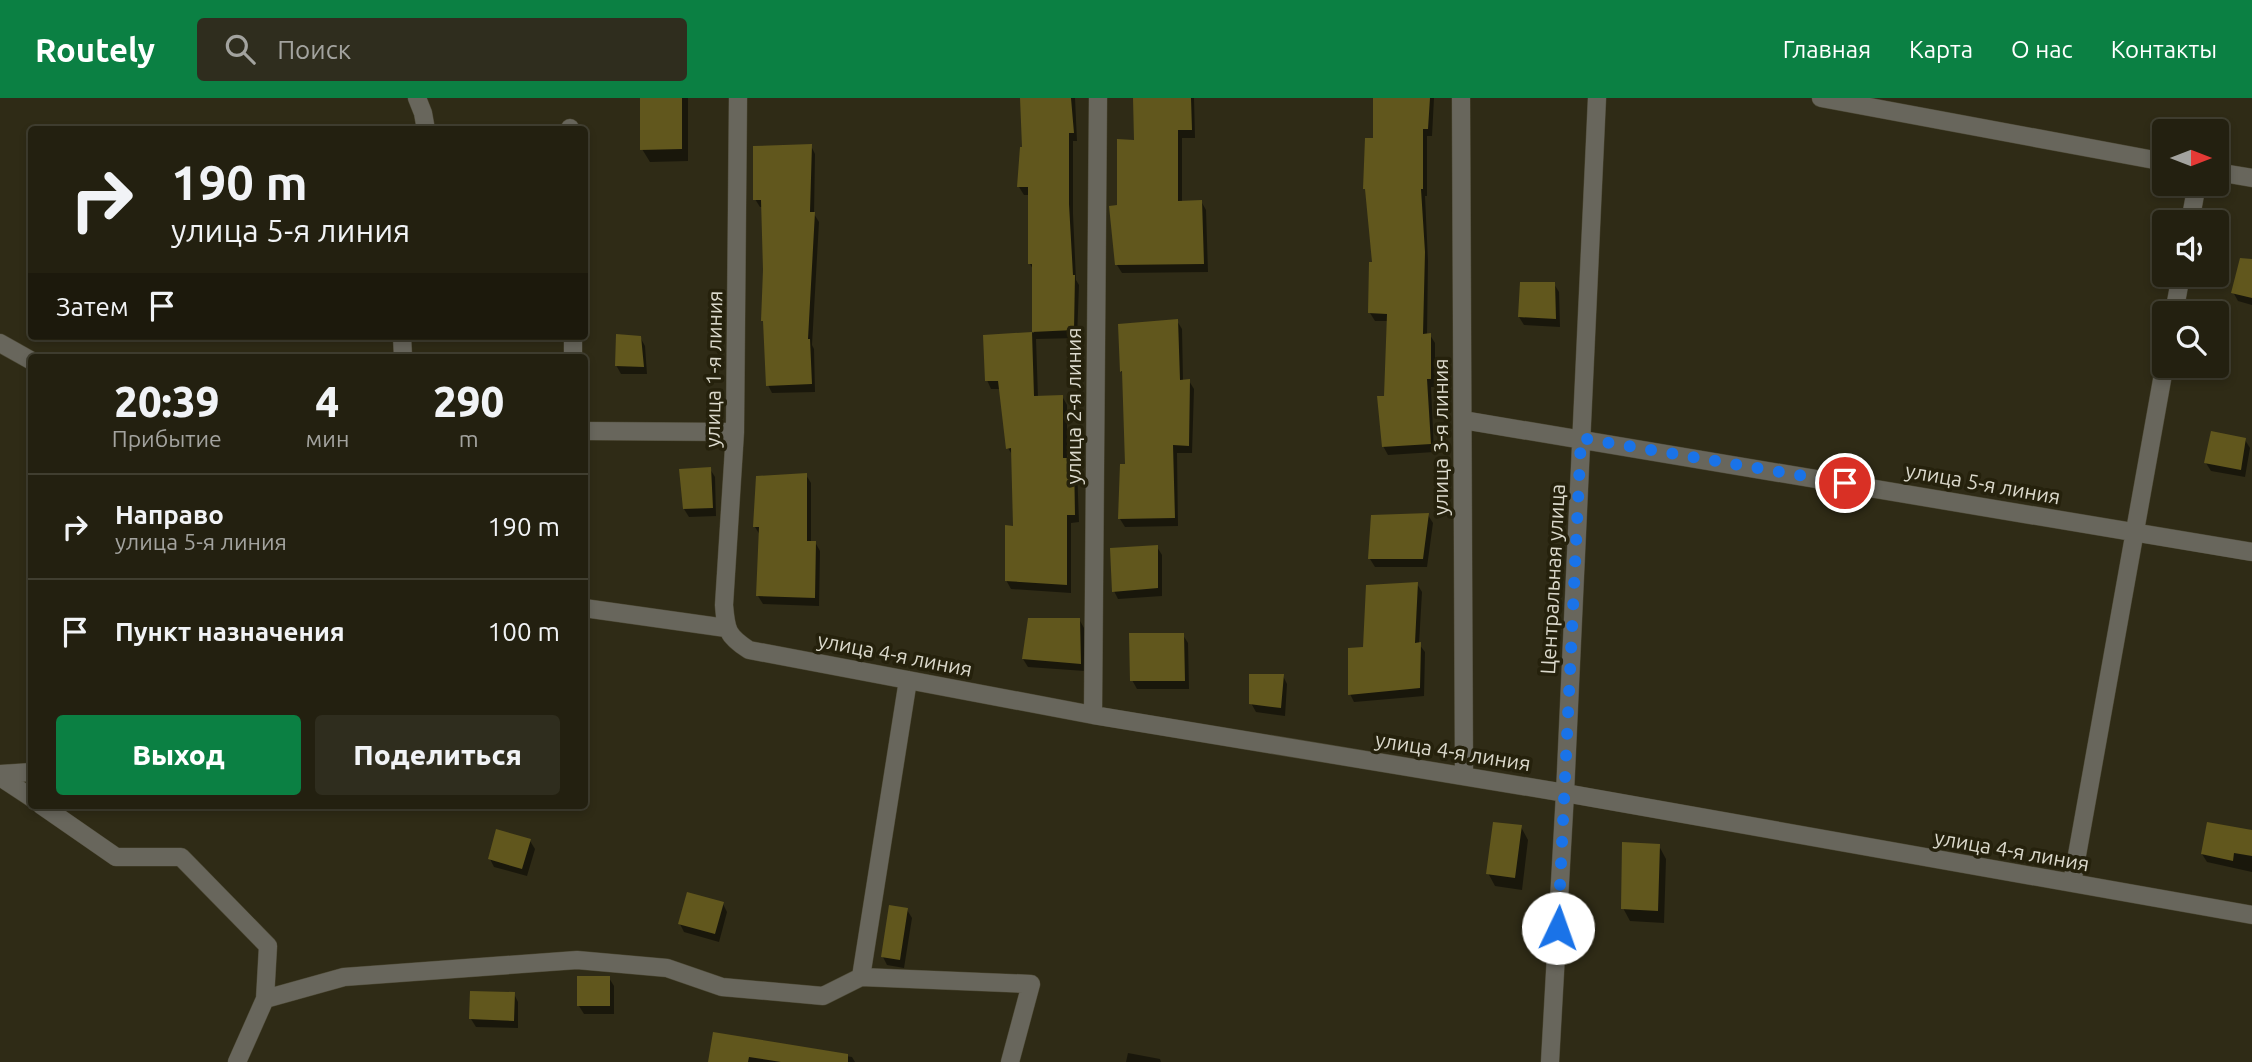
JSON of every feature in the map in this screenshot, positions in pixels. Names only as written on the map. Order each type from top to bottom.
[{"type":"street","points":[[417,98],[424,113],[426,126]]},
{"type":"street","name":"улица 1-я линия","points":[[729,634],[724,605],[735,432],[738,98]]},
{"type":"street","name":"улица 2-я линия","points":[[1093,715],[1098,98]]},
{"type":"street","name":"улица 3-я линия","points":[[1461,98],[1464,776]]},
{"type":"street","name":"Центральная улица","points":[[1550,1062],[1597,98]]},
{"type":"street","points":[[1821,98],[2152,160]]},
{"type":"street","points":[[2230,174],[2252,178]]},
{"type":"street","points":[[0,343],[28,358]]},
{"type":"street","points":[[2072,883],[2162,378]]},
{"type":"street","name":"улица 5-я линия","points":[[1462,420],[2252,552]]},
{"type":"street","points":[[588,430],[735,432]]},
{"type":"street","name":"улица 4-я линия","points":[[588,609],[729,634],[749,650],[1093,715],[1565,793],[2252,915]]},
{"type":"street","points":[[861,976],[908,680]]},
{"type":"street","points":[[0,776],[28,772]]},
{"type":"street","points":[[0,776],[28,796]]},
{"type":"street","points":[[47,809],[116,858],[181,858],[268,946],[265,999],[237,1062]]},
{"type":"street","points":[[265,999],[344,977],[577,960],[667,968],[722,987],[823,996],[861,976],[1031,984],[1010,1062]]},
{"type":"building","points":[[640,98],[682,98],[682,149],[640,150]]},
{"type":"building","points":[[1020,98],[1071,98],[1074,133],[1069,133],[1069,204],[1075,275],[1074,330],[1032,332],[1032,264],[1028,264],[1028,187],[1017,187],[1022,147]]},
{"type":"building","points":[[1133,98],[1191,98],[1192,130],[1178,130],[1178,201],[1202,200],[1204,264],[1115,265],[1109,206],[1117,205],[1117,139],[1134,140]]},
{"type":"building","points":[[1373,98],[1430,98],[1428,129],[1423,129],[1421,189],[1425,252],[1423,334],[1431,333],[1431,379],[1427,379],[1431,444],[1382,447],[1377,396],[1384,396],[1387,314],[1368,313],[1369,262],[1372,262],[1363,189],[1365,138],[1373,138]]},
{"type":"building","points":[[812,144],[810,212],[815,212],[808,339],[812,384],[766,386],[761,321],[761,200],[753,200],[753,146]]},
{"type":"building","points":[[2240,258],[2252,259],[2252,298],[2231,293]]},
{"type":"building","points":[[1520,282],[1555,282],[1556,319],[1518,317]]},
{"type":"building","points":[[1178,319],[1180,380],[1190,379],[1189,446],[1173,445],[1175,518],[1118,519],[1120,464],[1125,464],[1118,324]]},
{"type":"building","points":[[1032,332],[1034,396],[1063,395],[1063,458],[1074,458],[1075,515],[1067,515],[1067,585],[1005,581],[1005,525],[1013,526],[1011,448],[1006,449],[998,381],[985,381],[983,335]]},
{"type":"building","points":[[616,334],[641,336],[644,367],[615,366]]},
{"type":"building","points":[[2211,431],[2246,438],[2241,470],[2204,463]]},
{"type":"building","points":[[711,467],[713,508],[683,509],[679,469]]},
{"type":"building","points":[[807,473],[807,541],[816,541],[815,598],[756,596],[759,527],[753,527],[756,476]]},
{"type":"building","points":[[1429,513],[1423,559],[1368,559],[1371,515]]},
{"type":"building","points":[[1158,545],[1158,588],[1112,592],[1110,548]]},
{"type":"building","points":[[1418,582],[1415,643],[1421,642],[1420,688],[1348,695],[1348,648],[1363,647],[1366,585]]},
{"type":"building","points":[[1028,618],[1080,618],[1081,664],[1022,659]]},
{"type":"building","points":[[1129,633],[1184,633],[1185,681],[1130,681]]},
{"type":"building","points":[[1249,674],[1284,674],[1281,708],[1249,704]]},
{"type":"building","points":[[1493,822],[1522,825],[1515,878],[1486,874]]},
{"type":"building","points":[[2207,822],[2252,830],[2252,856],[2234,853],[2233,861],[2201,854]]},
{"type":"building","points":[[496,829],[531,839],[522,869],[488,859]]},
{"type":"building","points":[[1622,842],[1660,844],[1658,911],[1621,909]]},
{"type":"building","points":[[687,892],[724,902],[715,934],[678,924]]},
{"type":"building","points":[[889,905],[908,908],[900,960],[881,957]]},
{"type":"building","points":[[577,976],[610,976],[610,1006],[577,1006]]},
{"type":"building","points":[[470,991],[515,992],[514,1021],[469,1019]]},
{"type":"building","points":[[713,1032],[848,1054],[848,1062],[781,1062],[749,1057],[748,1062],[708,1062]]},
{"type":"route","points":[[1558,928],[1581,438],[1845,483]]}]
